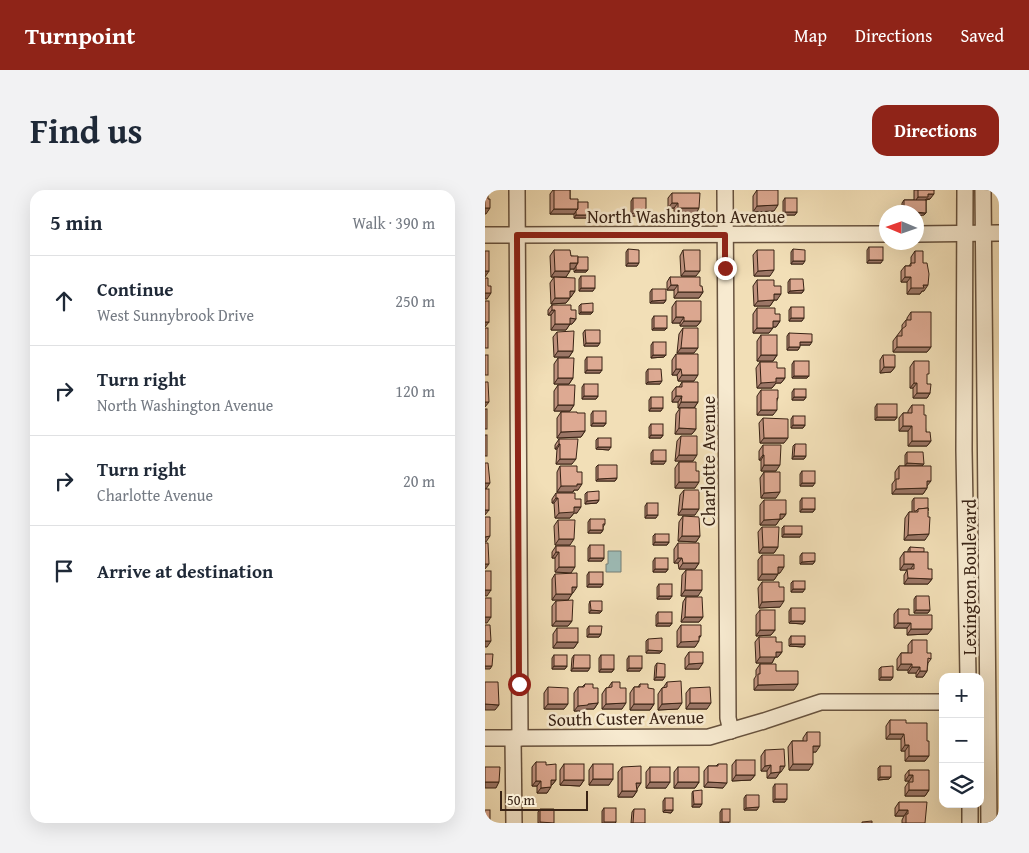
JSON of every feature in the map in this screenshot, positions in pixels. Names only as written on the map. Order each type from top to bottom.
[{"type":"street","points":[[514,823],[517,738],[517,190]]},
{"type":"street","name":"Charlotte Avenue","points":[[725,190],[728,718],[731,731]]},
{"type":"street","name":"Lexington Boulevard","points":[[965,190],[964,450],[968,673]]},
{"type":"street","name":"Lexington Boulevard","points":[[983,190],[987,450],[989,823]]},
{"type":"street","points":[[924,234],[999,233]]},
{"type":"street","name":"North Washington Avenue","points":[[485,235],[879,234]]},
{"type":"street","points":[[964,450],[987,450]]},
{"type":"street","name":"South Custer Avenue","points":[[485,738],[709,737],[821,702],[939,702]]},
{"type":"street","points":[[970,808],[970,823]]},
{"type":"water","points":[[608,551],[621,551],[621,572],[606,572]]},
{"type":"building","points":[[485,190],[488,190],[490,208],[485,208]]},
{"type":"building","points":[[554,190],[570,190],[570,199],[578,199],[578,209],[554,209]]},
{"type":"building","points":[[757,190],[778,190],[778,205],[757,206]]},
{"type":"building","points":[[918,190],[934,190],[934,194],[928,194],[928,197],[918,197]]},
{"type":"building","points":[[672,193],[700,193],[699,208],[678,208],[678,203],[672,203]]},
{"type":"building","points":[[633,198],[646,198],[646,213],[633,213]]},
{"type":"building","points":[[785,198],[797,198],[797,212],[785,212]]},
{"type":"building","points":[[904,200],[926,200],[926,213],[924,213],[924,205],[904,205]]},
{"type":"building","points":[[578,202],[588,202],[588,215],[576,215]]},
{"type":"building","points":[[869,247],[879,247],[879,250],[883,250],[883,260],[869,260]]},
{"type":"building","points":[[628,249],[639,250],[639,263],[628,263]]},
{"type":"building","points":[[793,249],[805,250],[805,261],[793,261]]},
{"type":"building","points":[[554,250],[570,250],[571,256],[578,256],[578,263],[570,263],[570,271],[555,271]]},
{"type":"building","points":[[683,250],[700,250],[700,271],[685,271]]},
{"type":"building","points":[[757,250],[774,250],[774,270],[758,271]]},
{"type":"building","points":[[485,251],[489,251],[489,271],[485,271]]},
{"type":"building","points":[[915,251],[923,251],[923,263],[927,263],[928,285],[923,285],[924,288],[911,288],[911,277],[905,277],[905,266],[911,266],[911,263],[915,263]]},
{"type":"building","points":[[578,257],[588,257],[588,270],[576,270]]},
{"type":"building","points":[[581,276],[595,276],[595,288],[581,288]]},
{"type":"building","points":[[554,277],[575,278],[575,291],[570,291],[570,298],[555,298]]},
{"type":"building","points":[[670,277],[700,277],[700,286],[702,286],[703,292],[678,292],[678,285],[671,285]]},
{"type":"building","points":[[485,278],[488,278],[488,286],[491,286],[491,293],[485,293]]},
{"type":"building","points":[[790,279],[803,279],[804,290],[790,291]]},
{"type":"building","points":[[757,280],[774,280],[774,286],[781,286],[781,294],[774,294],[774,300],[758,301]]},
{"type":"building","points":[[652,289],[666,289],[666,300],[652,301]]},
{"type":"building","points":[[485,301],[489,301],[489,322],[485,322]]},
{"type":"building","points":[[676,301],[701,301],[701,321],[684,321],[684,317],[676,317]]},
{"type":"building","points":[[593,303],[593,312],[581,312],[581,304]]},
{"type":"building","points":[[552,305],[571,305],[571,310],[576,310],[576,319],[570,318],[570,324],[555,324],[555,310],[552,310]]},
{"type":"building","points":[[791,307],[804,307],[804,318],[791,318]]},
{"type":"building","points":[[757,308],[775,308],[775,314],[780,314],[780,321],[773,321],[773,328],[757,328]]},
{"type":"building","points":[[911,312],[931,312],[931,347],[897,347],[897,336],[902,336],[902,329],[906,326],[906,320],[911,320]]},
{"type":"building","points":[[654,316],[667,316],[667,328],[654,328]]},
{"type":"building","points":[[485,328],[488,328],[488,348],[485,348]]},
{"type":"building","points":[[683,328],[698,328],[698,348],[681,348]]},
{"type":"building","points":[[585,330],[600,330],[600,343],[586,343]]},
{"type":"building","points":[[574,331],[573,351],[558,351],[557,332]]},
{"type":"building","points":[[789,333],[812,334],[812,342],[800,342],[800,347],[789,347]]},
{"type":"building","points":[[761,335],[777,335],[777,355],[761,355]]},
{"type":"building","points":[[653,342],[666,342],[666,355],[653,355]]},
{"type":"building","points":[[676,354],[698,354],[698,375],[682,375],[681,369],[676,369]]},
{"type":"building","points":[[485,355],[488,355],[488,375],[485,375]]},
{"type":"building","points":[[883,355],[895,355],[895,367],[884,367]]},
{"type":"building","points":[[587,357],[602,357],[602,370],[587,370]]},
{"type":"building","points":[[558,358],[574,358],[573,378],[558,378]]},
{"type":"building","points":[[794,361],[809,361],[809,376],[794,376]]},
{"type":"building","points":[[914,361],[929,361],[927,384],[931,384],[930,393],[917,393],[917,383],[914,383]]},
{"type":"building","points":[[760,362],[777,362],[777,368],[785,368],[785,378],[776,378],[776,382],[761,383]]},
{"type":"building","points":[[648,369],[661,369],[662,381],[648,382]]},
{"type":"building","points":[[485,382],[488,382],[489,402],[485,402]]},
{"type":"building","points":[[682,382],[698,382],[698,402],[681,402],[682,396],[676,396],[676,387],[682,387]]},
{"type":"building","points":[[584,384],[598,384],[598,396],[584,396]]},
{"type":"building","points":[[558,385],[575,385],[574,405],[558,405]]},
{"type":"building","points":[[794,389],[806,389],[806,397],[794,397]]},
{"type":"building","points":[[761,390],[778,390],[777,410],[761,410]]},
{"type":"building","points":[[651,397],[663,397],[663,408],[651,408]]},
{"type":"building","points":[[877,404],[897,404],[897,417],[877,417]]},
{"type":"building","points":[[912,405],[924,405],[926,432],[930,432],[931,441],[912,441],[912,426],[903,426],[903,413],[912,413]]},
{"type":"building","points":[[680,408],[696,408],[696,429],[679,428]]},
{"type":"building","points":[[485,409],[487,409],[487,429],[485,429]]},
{"type":"building","points":[[593,411],[606,411],[606,423],[593,423]]},
{"type":"building","points":[[561,412],[585,413],[585,431],[561,432]]},
{"type":"building","points":[[793,416],[805,416],[805,425],[793,425]]},
{"type":"building","points":[[763,418],[788,419],[788,438],[764,438]]},
{"type":"building","points":[[651,424],[663,424],[663,435],[651,435]]},
{"type":"building","points":[[485,435],[487,435],[487,456],[485,456]]},
{"type":"building","points":[[681,436],[697,436],[697,455],[679,455]]},
{"type":"building","points":[[598,438],[611,438],[611,447],[598,447]]},
{"type":"building","points":[[559,439],[578,439],[576,459],[560,459]]},
{"type":"building","points":[[795,444],[806,444],[806,456],[794,456]]},
{"type":"building","points":[[763,445],[781,445],[780,465],[764,465]]},
{"type":"building","points":[[653,450],[666,450],[666,461],[653,461]]},
{"type":"building","points":[[907,452],[923,452],[924,464],[907,463]]},
{"type":"building","points":[[679,462],[696,462],[696,471],[699,471],[699,482],[679,482]]},
{"type":"building","points":[[485,463],[488,463],[490,483],[485,483]]},
{"type":"building","points":[[598,465],[617,465],[617,478],[598,479]]},
{"type":"building","points":[[560,466],[577,466],[577,472],[582,472],[582,484],[577,484],[577,486],[561,486]]},
{"type":"building","points":[[899,466],[931,466],[931,481],[927,481],[927,488],[896,489],[896,479],[899,479]]},
{"type":"building","points":[[802,471],[815,471],[815,483],[802,483]]},
{"type":"building","points":[[764,472],[780,472],[780,492],[764,493]]},
{"type":"building","points":[[485,489],[489,489],[489,510],[485,510]]},
{"type":"building","points":[[684,490],[699,490],[699,509],[682,509]]},
{"type":"building","points":[[599,491],[599,500],[587,501],[587,492]]},
{"type":"building","points":[[556,493],[575,493],[575,499],[581,499],[581,507],[574,507],[574,512],[559,513]]},
{"type":"building","points":[[802,498],[815,498],[815,509],[802,509]]},
{"type":"building","points":[[914,498],[928,498],[928,508],[914,511]]},
{"type":"building","points":[[764,500],[786,500],[786,514],[780,514],[780,519],[764,520]]},
{"type":"building","points":[[647,503],[658,503],[658,515],[647,515]]},
{"type":"building","points":[[928,508],[928,517],[930,517],[929,534],[908,535],[909,512],[918,512],[918,509]]},
{"type":"building","points":[[683,516],[699,517],[700,536],[682,536]]},
{"type":"building","points":[[485,517],[490,517],[490,536],[485,537]]},
{"type":"building","points":[[590,519],[605,519],[603,530],[590,530]]},
{"type":"building","points":[[558,520],[575,520],[574,539],[559,539]]},
{"type":"building","points":[[784,526],[802,526],[802,534],[784,534]]},
{"type":"building","points":[[762,527],[779,527],[778,547],[763,547]]},
{"type":"building","points":[[655,534],[669,534],[669,542],[655,542]]},
{"type":"building","points":[[485,543],[488,543],[489,564],[485,564]]},
{"type":"building","points":[[678,543],[699,543],[699,563],[683,563],[682,558],[678,558]]},
{"type":"building","points":[[590,545],[604,545],[604,558],[590,558]]},
{"type":"building","points":[[556,546],[575,546],[575,567],[559,567],[559,552],[556,552]]},
{"type":"building","points":[[910,547],[924,548],[924,552],[910,552]]},
{"type":"building","points":[[904,552],[928,552],[928,569],[932,569],[932,579],[908,578],[907,569],[914,569],[914,564],[904,564]]},
{"type":"building","points":[[802,553],[815,553],[815,561],[802,562]]},
{"type":"building","points":[[762,555],[784,555],[784,567],[778,567],[778,574],[762,574]]},
{"type":"building","points":[[655,558],[668,558],[668,569],[655,569]]},
{"type":"building","points":[[686,570],[702,570],[702,590],[685,590]]},
{"type":"building","points":[[485,571],[491,571],[491,590],[485,590]]},
{"type":"building","points":[[589,572],[603,572],[603,584],[589,584]]},
{"type":"building","points":[[577,573],[577,587],[572,587],[572,594],[556,594],[555,574]]},
{"type":"building","points":[[793,581],[805,581],[805,589],[793,589]]},
{"type":"building","points":[[762,582],[779,582],[779,587],[784,587],[784,601],[762,602]]},
{"type":"building","points":[[659,584],[672,584],[672,596],[659,596]]},
{"type":"building","points":[[916,596],[929,596],[930,610],[916,610]]},
{"type":"building","points":[[686,597],[702,597],[703,617],[685,617]]},
{"type":"building","points":[[485,598],[491,598],[491,617],[485,617]]},
{"type":"building","points":[[573,600],[572,621],[556,621],[556,601]]},
{"type":"building","points":[[590,601],[602,601],[602,611],[591,610]]},
{"type":"building","points":[[791,608],[805,608],[805,621],[791,621]]},
{"type":"building","points":[[898,609],[909,609],[909,615],[932,615],[932,629],[911,629],[911,623],[898,623]]},
{"type":"building","points":[[760,610],[775,610],[775,630],[760,630]]},
{"type":"building","points":[[658,612],[672,612],[672,623],[658,623]]},
{"type":"building","points":[[485,625],[490,625],[491,641],[485,641]]},
{"type":"building","points":[[681,625],[701,625],[699,641],[681,642]]},
{"type":"building","points":[[589,626],[602,626],[601,634],[589,634]]},
{"type":"building","points":[[557,628],[578,628],[578,642],[557,642]]},
{"type":"building","points":[[791,636],[805,636],[805,644],[791,644]]},
{"type":"building","points":[[759,637],[776,637],[776,642],[782,642],[782,652],[776,652],[776,657],[760,657]]},
{"type":"building","points":[[662,638],[662,651],[648,650],[648,639]]},
{"type":"building","points":[[912,640],[927,640],[927,653],[931,653],[931,659],[928,658],[927,671],[920,671],[920,667],[912,667],[912,664],[901,664],[901,653],[912,653]]},
{"type":"building","points":[[689,652],[703,652],[703,663],[689,664]]},
{"type":"building","points":[[485,654],[493,654],[492,666],[485,666]]},
{"type":"building","points":[[554,655],[567,655],[567,666],[554,666]]},
{"type":"building","points":[[574,655],[590,655],[590,668],[573,668]]},
{"type":"building","points":[[601,655],[614,655],[614,669],[601,669]]},
{"type":"building","points":[[629,656],[642,656],[642,668],[629,668]]},
{"type":"building","points":[[657,663],[665,664],[665,677],[656,677]]},
{"type":"building","points":[[760,664],[776,664],[776,671],[798,671],[798,684],[758,685]]},
{"type":"building","points":[[893,666],[893,677],[881,677],[881,667]]},
{"type":"building","points":[[681,681],[682,703],[662,704],[662,688],[667,687],[667,682]]},
{"type":"building","points":[[485,682],[498,682],[499,705],[485,704]]},
{"type":"building","points":[[612,682],[620,682],[620,688],[626,688],[626,703],[606,704],[606,688],[612,687]]},
{"type":"building","points":[[585,684],[593,684],[593,688],[598,688],[598,703],[578,706],[578,687],[584,687]]},
{"type":"building","points":[[640,684],[648,684],[648,688],[654,689],[654,704],[634,704],[634,687],[640,687]]},
{"type":"building","points":[[548,687],[568,688],[568,704],[548,704]]},
{"type":"building","points":[[710,687],[711,703],[690,703],[690,688]]},
{"type":"building","points":[[890,720],[906,720],[906,723],[927,723],[929,756],[909,756],[909,745],[905,745],[904,734],[890,734]]},
{"type":"building","points":[[807,732],[820,732],[820,746],[813,746],[813,764],[793,764],[792,741],[807,741]]},
{"type":"building","points":[[784,749],[785,766],[780,766],[780,772],[771,773],[771,765],[765,766],[765,750]]},
{"type":"building","points":[[736,760],[755,760],[755,775],[736,775]]},
{"type":"building","points":[[536,762],[546,762],[546,765],[556,764],[556,780],[551,780],[551,787],[541,788],[541,781],[536,781]]},
{"type":"building","points":[[564,764],[584,764],[584,780],[564,780]]},
{"type":"building","points":[[593,764],[613,764],[613,779],[593,779]]},
{"type":"building","points":[[718,764],[727,764],[727,783],[708,782],[708,766],[718,766]]},
{"type":"building","points":[[641,766],[641,783],[636,783],[637,791],[622,791],[622,767]]},
{"type":"building","points":[[880,766],[891,766],[891,777],[880,777]]},
{"type":"building","points":[[485,767],[500,767],[499,782],[485,782]]},
{"type":"building","points":[[650,767],[670,767],[670,782],[650,782]]},
{"type":"building","points":[[678,767],[699,767],[699,782],[678,782]]},
{"type":"building","points":[[909,770],[929,770],[929,790],[909,790],[909,782],[913,782],[913,775],[909,775]]},
{"type":"building","points":[[775,784],[787,784],[787,799],[775,799]]},
{"type":"building","points":[[702,790],[702,804],[694,804],[693,791]]},
{"type":"building","points":[[746,795],[759,795],[759,807],[746,808]]},
{"type":"building","points":[[665,798],[673,798],[673,810],[665,810]]},
{"type":"building","points":[[899,802],[927,802],[925,823],[906,823],[908,810],[899,810]]},
{"type":"building","points":[[604,808],[616,808],[616,822],[604,822]]},
{"type":"building","points":[[540,809],[554,809],[554,823],[540,822]]},
{"type":"building","points":[[634,809],[645,809],[645,823],[633,823]]},
{"type":"building","points":[[722,809],[730,809],[730,822],[722,822]]},
{"type":"building","points":[[485,810],[490,810],[490,823],[485,823]]},
{"type":"route","points":[[519,684],[517,235],[725,235],[725,268]]}]
